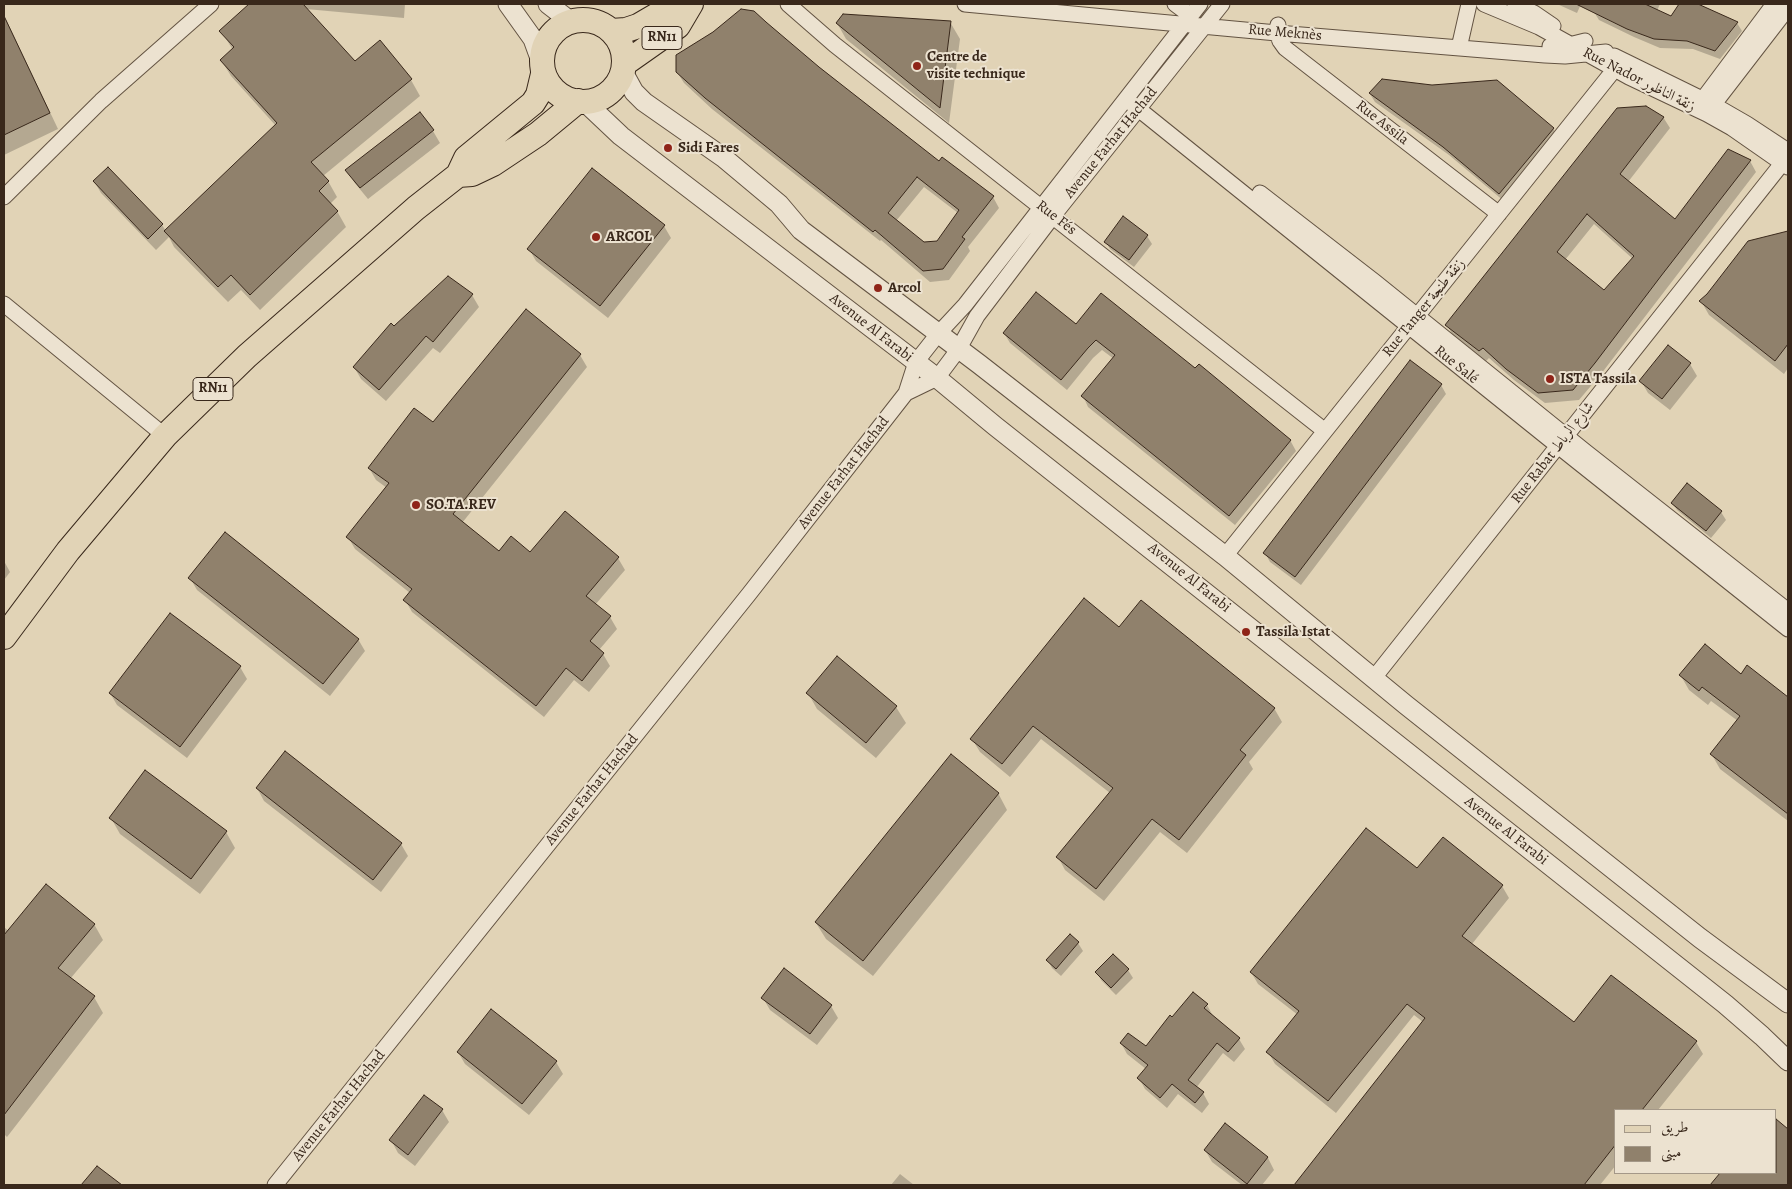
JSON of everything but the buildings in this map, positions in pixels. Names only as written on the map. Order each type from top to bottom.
[{"type":"main road","name":"RN11","points":[[611,30],[626,30],[638,26],[662,12],[686,4]]},
{"type":"main road","name":"RN11","points":[[623,68],[678,26],[691,4]]},
{"type":"main road","points":[[570,21],[590,20],[600,23],[611,30]]},
{"type":"main road","name":"RN11","points":[[4,637],[68,551],[165,436],[246,356],[458,175],[466,158],[533,103],[538,95],[549,36],[557,28],[570,21]]},
{"type":"main road","name":"RN11","points":[[458,175],[472,174],[493,164],[582,102],[606,95],[617,84],[623,68],[624,54],[620,41],[611,30]]},
{"type":"main road","points":[[542,68],[549,86],[571,100],[582,102]]},
{"type":"street","points":[[4,197],[102,102],[211,4]]},
{"type":"street","points":[[508,4],[533,39],[542,68]]},
{"type":"street","points":[[548,4],[570,21]]},
{"type":"street","name":"Rue Fés","points":[[788,4],[835,45],[1326,431]]},
{"type":"street","name":"Rue Meknès","points":[[965,4],[1192,14]]},
{"type":"street","name":"Rue Meknès","points":[[1078,4],[1192,14],[1207,22],[1278,29],[1460,43],[1569,45],[1586,48]]},
{"type":"street","points":[[1175,4],[1192,14]]},
{"type":"street","name":"Avenue Farhat Hachad","points":[[278,1184],[743,602],[906,393],[916,362],[938,334],[1141,106],[1222,4]]},
{"type":"street","points":[[1460,43],[1469,4]]},
{"type":"street","name":"Rue Nador زنقة الناظور","points":[[1484,4],[1519,18],[1569,45]]},
{"type":"street","name":"Rue Nador زنقة الناظور","points":[[1515,4],[1534,13],[1586,48],[1704,107],[1747,124],[1787,159]]},
{"type":"street","points":[[1704,107],[1774,4]]},
{"type":"street","points":[[1704,107],[1788,8]]},
{"type":"street","name":"Avenue Farhat Hachad","points":[[906,393],[937,378],[958,350],[1047,211],[1129,96],[1192,14]]},
{"type":"street","name":"Rue Assila","points":[[1278,29],[1280,41],[1285,48],[1499,214]]},
{"type":"street","name":"Rue Meknès","points":[[1460,43],[1545,55],[1586,48]]},
{"type":"street","name":"Rue Nador زنقة الناظور","points":[[1586,48],[1606,52],[1619,65]]},
{"type":"street","name":"Rue Tanger زنقة طنجة","points":[[1225,556],[1619,65]]},
{"type":"street","points":[[623,68],[634,92],[644,102],[724,158],[779,204],[801,230],[1225,556],[1373,679],[1700,938],[1788,1003]]},
{"type":"street","name":"Rue Salé","points":[[1129,96],[1562,441],[1788,629]]},
{"type":"street","name":"Avenue Al Farabi","points":[[582,102],[622,136],[937,378],[1732,1010],[1788,1061]]},
{"type":"street","name":"Rue Rabat شارع الرباط","points":[[1373,679],[1787,159]]},
{"type":"street","points":[[4,304],[165,436]]},
{"type":"street","name":"Rue Salé","points":[[1562,441],[1788,611]]},
{"type":"place","name":"Centre de visite technique","points":[[917,66]]},
{"type":"place","name":"Sidi Fares","points":[[668,148]]},
{"type":"place","name":"ARCOL","points":[[596,237]]},
{"type":"place","name":"Arcol","points":[[878,288]]},
{"type":"place","name":"ISTA Tassila","points":[[1550,379]]},
{"type":"place","name":"SO.TA.REV","points":[[416,505]]},
{"type":"place","name":"Tassila Istat","points":[[1246,632]]}]
